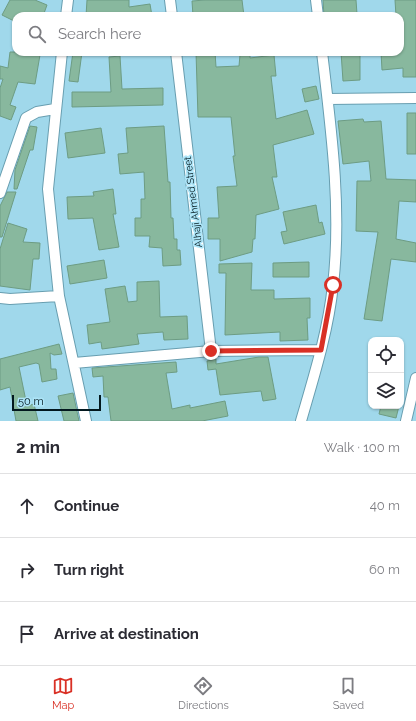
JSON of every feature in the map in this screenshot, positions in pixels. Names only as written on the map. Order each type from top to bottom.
[{"type":"street","points":[[66,12],[68,0]]},
{"type":"street","points":[[170,0],[172,12]]},
{"type":"street","points":[[316,0],[318,12]]},
{"type":"street","points":[[62,56],[48,189],[59,296],[86,421]]},
{"type":"street","name":"Alhaji Ahmed Street","points":[[176,56],[211,351]]},
{"type":"street","points":[[301,421],[321,350],[333,285],[336,215],[328,99],[323,56]]},
{"type":"street","points":[[328,99],[416,98]]},
{"type":"street","points":[[0,193],[26,118],[37,112],[55,109]]},
{"type":"street","points":[[0,298],[10,299],[59,296]]},
{"type":"street","points":[[74,363],[211,351],[321,350]]},
{"type":"street","points":[[406,421],[416,381]]},
{"type":"building","points":[[10,0],[35,0],[47,5],[44,12],[12,12],[12,20],[2,15]]},
{"type":"building","points":[[87,0],[129,0],[129,7],[150,4],[151,12],[86,12]]},
{"type":"building","points":[[242,0],[244,12],[193,12],[192,1]]},
{"type":"building","points":[[323,0],[356,0],[357,12],[324,12]]},
{"type":"building","points":[[395,0],[416,0],[416,77],[403,77],[403,68],[382,70],[381,56],[404,56],[404,12],[396,12]]},
{"type":"building","points":[[10,52],[12,52],[12,56],[40,56],[35,84],[18,82],[10,105],[16,107],[11,120],[0,116],[0,88],[3,79],[0,79],[0,66],[8,68]]},
{"type":"building","points":[[72,56],[81,56],[78,82],[69,81]]},
{"type":"building","points":[[120,56],[122,89],[163,88],[163,105],[72,107],[72,92],[111,92],[109,57]]},
{"type":"building","points":[[196,56],[215,56],[216,67],[239,66],[240,56],[250,56],[250,58],[274,56],[276,76],[271,76],[276,119],[307,110],[314,134],[273,145],[277,177],[272,177],[279,209],[256,215],[255,239],[253,239],[252,252],[220,261],[220,239],[208,239],[208,218],[219,218],[217,187],[237,186],[233,156],[235,156],[231,117],[198,117]]},
{"type":"building","points":[[341,56],[360,56],[360,80],[343,81]]},
{"type":"building","points":[[316,86],[319,99],[305,102],[302,89]]},
{"type":"building","points":[[407,113],[416,113],[416,154],[407,154]]},
{"type":"building","points":[[363,119],[364,122],[381,121],[386,179],[416,180],[416,202],[399,201],[396,239],[416,243],[416,262],[391,259],[382,321],[364,319],[378,232],[356,231],[357,181],[371,181],[369,161],[343,164],[338,121]]},
{"type":"building","points":[[30,126],[37,127],[33,150],[30,150],[17,189],[14,189],[15,170]]},
{"type":"building","points":[[164,126],[168,182],[170,182],[171,218],[173,218],[174,239],[177,239],[177,250],[180,250],[181,265],[163,266],[162,248],[149,247],[150,236],[135,236],[135,218],[141,218],[141,199],[145,199],[144,172],[120,174],[118,154],[128,153],[126,128]]},
{"type":"building","points":[[101,128],[105,153],[68,158],[65,133]]},
{"type":"building","points":[[113,189],[116,214],[113,214],[119,247],[99,250],[93,218],[68,219],[67,197],[94,196],[93,192]]},
{"type":"building","points":[[7,192],[16,192],[2,237],[0,237],[0,206]]},
{"type":"building","points":[[316,205],[319,223],[322,222],[325,234],[284,244],[281,232],[287,231],[283,212]]},
{"type":"building","points":[[8,223],[27,229],[23,242],[40,243],[39,259],[33,259],[30,290],[0,286],[0,249]]},
{"type":"building","points":[[104,260],[107,278],[70,284],[67,266]]},
{"type":"building","points":[[309,262],[309,277],[273,277],[273,263]]},
{"type":"building","points":[[252,263],[251,290],[274,290],[274,299],[310,298],[310,318],[307,318],[308,340],[280,341],[280,332],[225,335],[226,273],[219,273],[219,264]]},
{"type":"building","points":[[159,281],[160,317],[187,316],[188,339],[164,340],[163,332],[137,334],[139,344],[102,349],[101,342],[89,344],[87,325],[110,322],[105,289],[125,286],[128,302],[137,301],[137,282]]},
{"type":"building","points":[[59,344],[62,354],[54,355],[50,353],[51,369],[56,369],[57,379],[42,382],[39,364],[36,363],[19,367],[27,406],[34,404],[38,421],[16,421],[10,387],[0,390],[0,359]]},
{"type":"building","points":[[259,357],[268,357],[276,399],[263,401],[261,391],[220,395],[216,369],[208,370],[207,361],[216,359],[216,364]]},
{"type":"building","points":[[176,362],[177,372],[166,373],[172,409],[190,405],[190,408],[225,401],[228,416],[202,421],[111,421],[108,397],[104,397],[103,376],[93,377],[92,368]]},
{"type":"building","points":[[73,393],[79,421],[64,421],[58,396]]},
{"type":"building","points":[[380,409],[398,409],[396,418],[379,414]]},
{"type":"route","points":[[211,351],[321,350],[333,285]]}]
